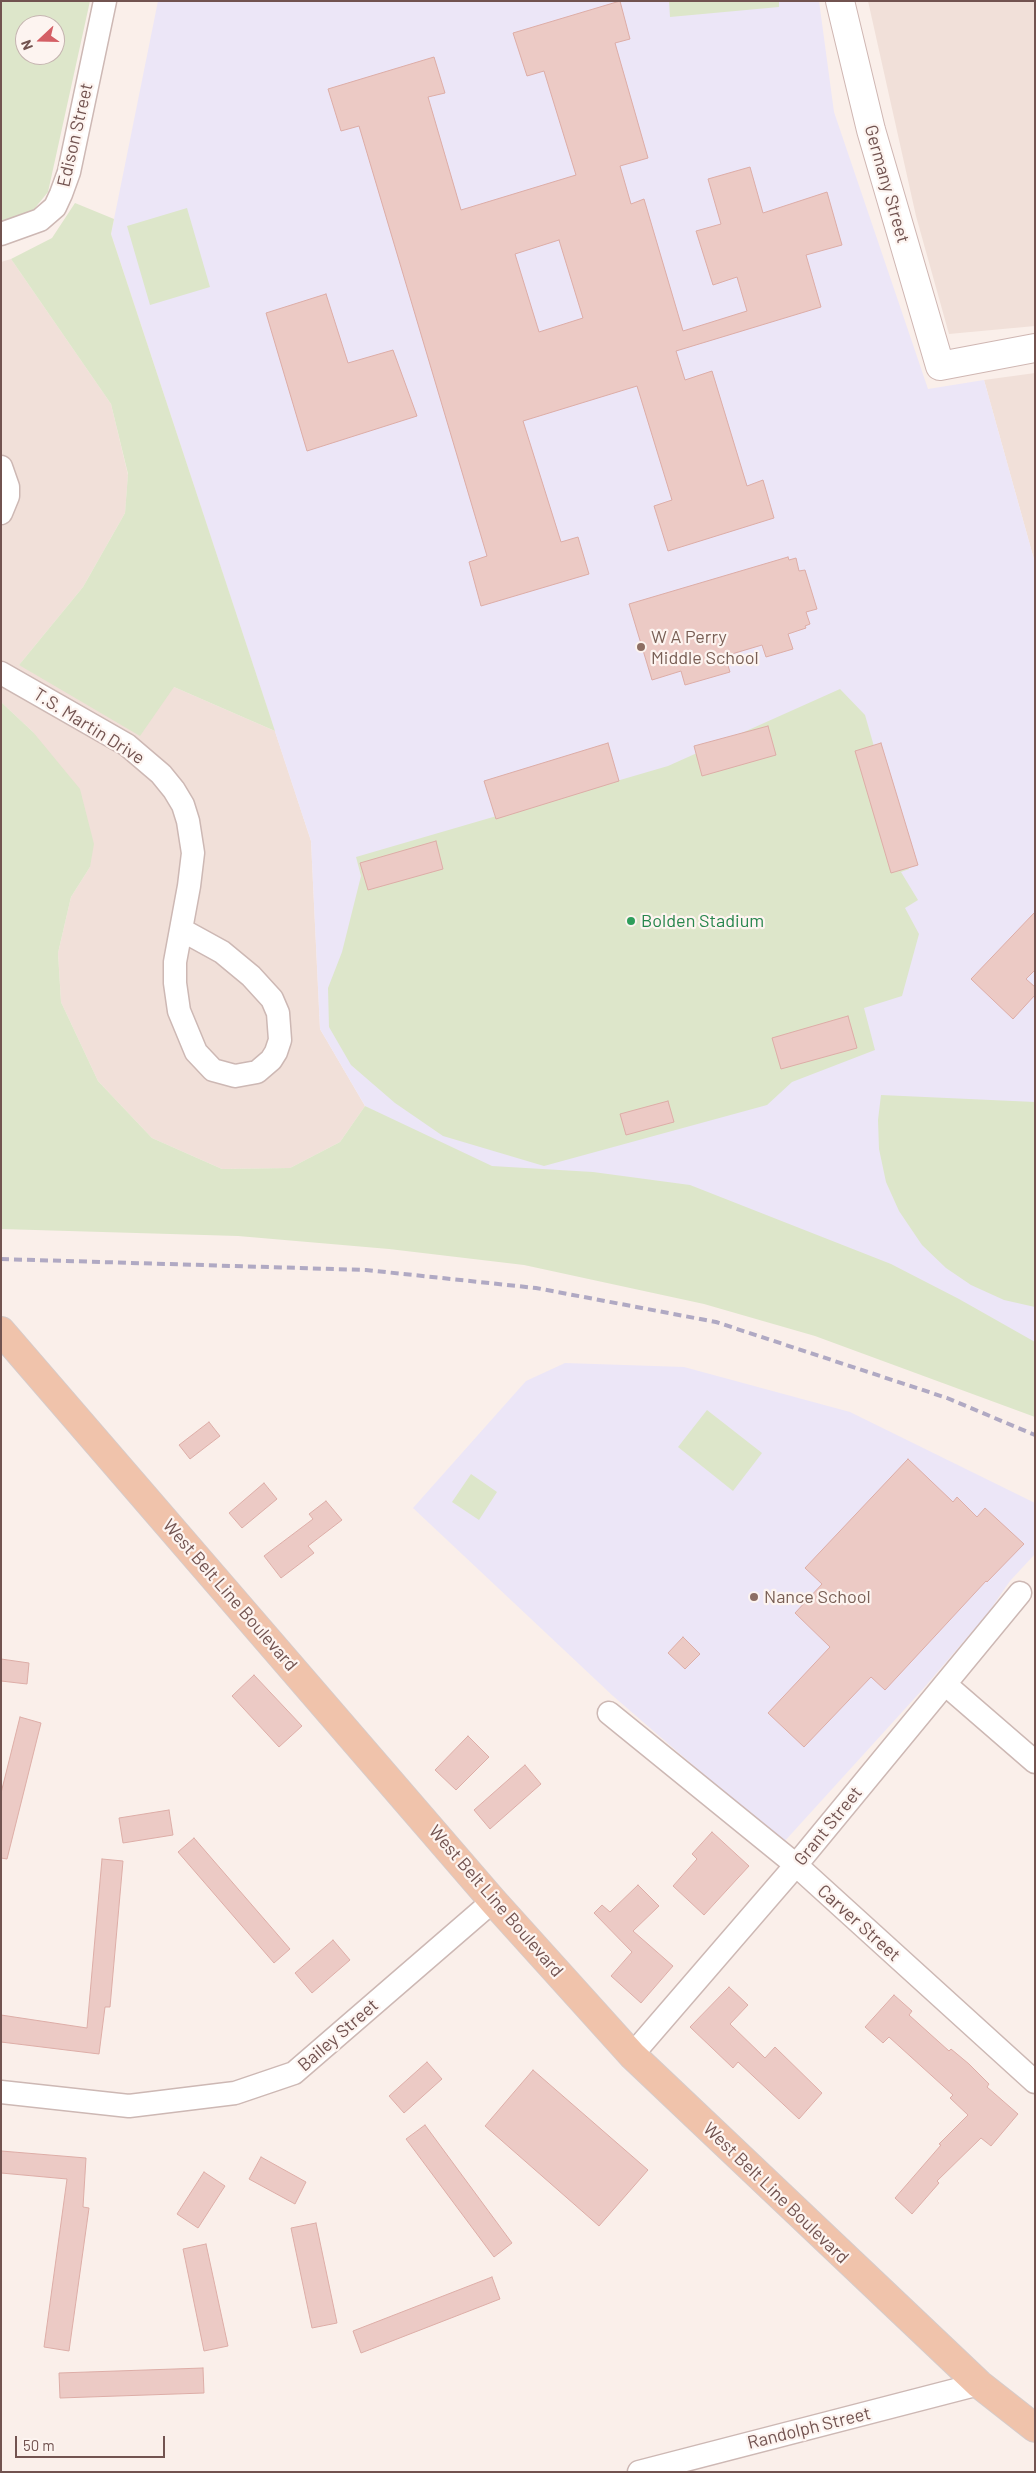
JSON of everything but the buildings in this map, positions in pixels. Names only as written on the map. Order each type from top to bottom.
[{"type":"main road","name":"West Belt Line Boulevard","points":[[1,1331],[493,1900],[632,2055],[979,2384],[1032,2420]]},
{"type":"street","name":"Edison Street","points":[[1,234],[40,220],[55,207],[61,194],[69,172],[105,1]]},
{"type":"street","name":"Germany Street","points":[[840,1],[869,124],[940,366],[1035,348]]},
{"type":"street","points":[[1,467],[8,487],[8,496],[1,513]]},
{"type":"street","name":"T.S. Martin Drive","points":[[1,673],[126,745],[161,774],[174,790],[183,806],[188,821],[192,853],[174,983],[179,1011],[189,1041],[196,1052],[213,1070],[235,1076],[257,1072],[271,1060],[280,1040],[278,1013],[272,999],[251,976],[222,952],[182,930]]},
{"type":"street","name":"Grant Street","points":[[632,2055],[796,1866],[1020,1593]]},
{"type":"street","points":[[945,1684],[1035,1762]]},
{"type":"street","name":"Carver Street","points":[[609,1713],[796,1866],[1035,2082]]},
{"type":"street","name":"Bailey Street","points":[[1,2092],[129,2106],[235,2093],[294,2073],[493,1900]]},
{"type":"street","name":"Randolph Street","points":[[638,2472],[979,2384]]},
{"type":"shaded area","name":"W A Perry Middle School","points":[[158,1],[819,1],[834,112],[928,389],[984,380],[1035,563],[1035,1359],[531,1197],[365,1106],[320,1029],[311,841],[111,234]]},
{"type":"shaded area","points":[[868,1],[1035,1],[1035,326],[949,334],[916,216]]},
{"type":"shaded area","points":[[11,259],[111,404],[128,475],[125,513],[83,587],[19,665],[174,687],[275,731],[311,841],[320,1029],[365,1106],[340,1142],[290,1168],[222,1169],[152,1138],[98,1081],[61,1002],[58,953],[71,897],[90,867],[33,732],[1,702],[1,262]]},
{"type":"shaded area","points":[[1035,373],[1035,563],[984,380]]},
{"type":"shaded area","name":"Nance School","points":[[565,1363],[684,1367],[850,1412],[1035,1503],[1035,1554],[1010,1581],[988,1613],[923,1689],[783,1843],[613,1696],[413,1508],[526,1381]]},
{"type":"green space","points":[[1,1],[90,1],[48,192],[30,214],[1,222]]},
{"type":"green space","points":[[669,1],[779,1],[779,7],[670,17]]},
{"type":"green space","points":[[75,203],[114,219],[111,234],[275,731],[174,687],[140,736],[19,665],[83,587],[125,513],[128,474],[111,404],[11,259],[52,238]]},
{"type":"green space","points":[[187,208],[210,287],[150,305],[127,226]]},
{"type":"green space","name":"Bolden Stadium","points":[[840,689],[865,715],[909,869],[901,872],[918,900],[905,908],[919,934],[902,996],[864,1008],[875,1050],[792,1082],[767,1105],[544,1166],[443,1136],[395,1103],[351,1065],[329,1027],[328,988],[342,952],[361,876],[356,857],[668,766]]},
{"type":"green space","points":[[1,702],[33,732],[80,789],[94,844],[90,867],[71,897],[58,953],[61,1002],[98,1081],[152,1138],[222,1169],[290,1168],[340,1142],[365,1106],[492,1166],[593,1172],[690,1185],[891,1264],[959,1299],[1035,1342],[1035,1417],[815,1336],[704,1304],[524,1265],[389,1249],[238,1236],[1,1229]]},
{"type":"green space","points":[[881,1095],[1035,1102],[1035,1307],[1004,1300],[971,1285],[946,1268],[922,1245],[899,1211],[886,1182],[879,1149],[878,1120]]},
{"type":"green space","points":[[707,1410],[762,1453],[733,1491],[678,1447]]},
{"type":"green space","points":[[471,1474],[497,1492],[479,1520],[452,1502]]},
{"type":"railway","points":[[1,1259],[366,1270],[536,1288],[716,1322],[947,1398],[1035,1435]]},
{"type":"place","name":"W A Perry Middle School","points":[[641,647]]},
{"type":"place","name":"Bolden Stadium","points":[[631,921]]},
{"type":"place","name":"Nance School","points":[[754,1597]]}]
